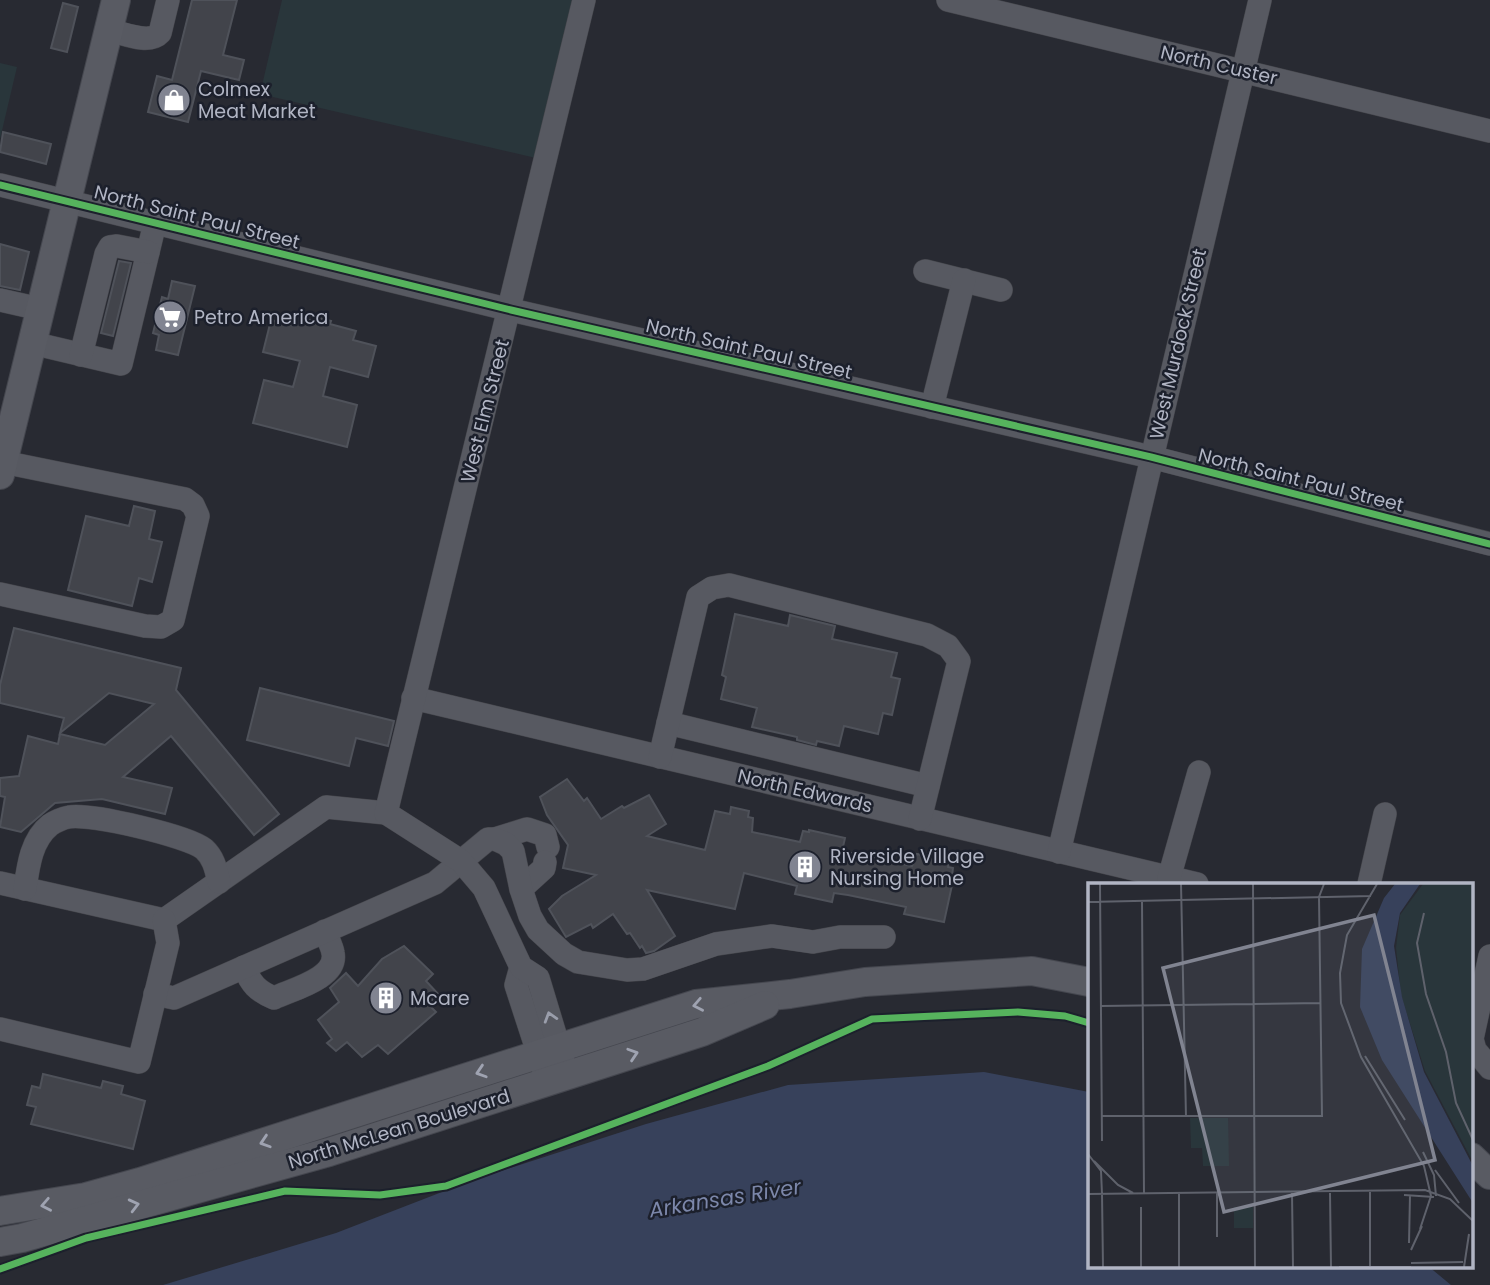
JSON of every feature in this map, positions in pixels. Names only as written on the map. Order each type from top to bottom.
[{"type":"main road","points":[[1,468],[7,416],[32,343],[116,0]]},
{"type":"main road","name":"North McLean Boulevard","points":[[0,1211],[86,1197],[140,1182],[696,1004],[790,994],[865,982],[1032,971],[1088,982]]},
{"type":"main road","name":"North McLean Boulevard","points":[[7,1242],[329,1152],[702,1032],[790,994]]},
{"type":"main road","points":[[1472,1158],[1490,1175]]},
{"type":"street","points":[[109,30],[150,39],[157,38],[168,0]]},
{"type":"street","name":"West Elm Street","points":[[387,813],[584,0]]},
{"type":"street","name":"North Custer","points":[[948,0],[1490,131]]},
{"type":"street","name":"West Murdock Street","points":[[1059,852],[1260,0]]},
{"type":"street","name":"North Saint Paul Street","points":[[0,185],[510,310],[1151,457],[1490,544]]},
{"type":"street","points":[[32,343],[121,364],[155,223]]},
{"type":"street","points":[[82,355],[106,254],[110,247],[148,252]]},
{"type":"street","points":[[925,271],[1002,290]]},
{"type":"street","points":[[932,407],[964,281]]},
{"type":"street","points":[[0,300],[40,310]]},
{"type":"street","points":[[0,594],[145,626],[161,627],[173,620],[198,516],[193,505],[186,499],[1,468]]},
{"type":"street","points":[[660,757],[698,597],[712,588],[729,585],[927,635],[948,646],[959,661],[920,818]]},
{"type":"street","name":"North Edwards","points":[[413,698],[1192,883]]},
{"type":"street","points":[[668,723],[928,786]]},
{"type":"street","points":[[1169,878],[1199,772]]},
{"type":"street","points":[[0,883],[164,920],[326,807],[387,813],[461,861],[484,888],[521,967],[538,978],[548,1050],[558,1079]]},
{"type":"street","points":[[1369,883],[1385,814]]},
{"type":"street","points":[[24,889],[34,845],[49,826],[70,817],[105,819],[185,839],[200,846],[211,857],[219,882]]},
{"type":"street","points":[[155,994],[174,998],[435,883],[481,842],[527,829],[545,835],[547,855],[544,868],[521,889]]},
{"type":"street","points":[[495,839],[506,844],[513,852],[530,916],[546,940],[578,962],[617,969],[643,969],[716,944],[772,936],[813,942],[840,937],[884,937]]},
{"type":"street","points":[[0,1029],[139,1062],[168,943],[164,920]]},
{"type":"street","points":[[244,967],[258,992],[274,998],[326,975],[332,966],[334,954],[325,931]]},
{"type":"street","points":[[1472,949],[1490,955],[1485,999],[1472,1039],[1475,1050],[1490,1068]]},
{"type":"shaded area","points":[[282,0],[573,0],[536,158],[260,94]]},
{"type":"shaded area","points":[[0,63],[17,67],[0,139]]},
{"type":"water","name":"Arkansas River","points":[[984,1072],[1088,1092],[1088,1268],[1430,1268],[1451,1285],[163,1285],[336,1233],[473,1180],[646,1124],[788,1085]]},
{"type":"building","points":[[192,0],[237,0],[223,55],[244,60],[239,80],[201,71],[188,122],[148,112],[157,76],[172,80]]},
{"type":"building","points":[[63,3],[78,7],[67,52],[51,48]]},
{"type":"building","points":[[3,132],[51,144],[46,164],[0,152]]},
{"type":"building","points":[[0,244],[29,252],[20,290],[0,286]]},
{"type":"building","points":[[119,261],[131,263],[113,336],[101,333]]},
{"type":"building","points":[[172,281],[195,286],[178,355],[156,350],[159,335],[153,333],[162,297],[168,299]]},
{"type":"building","points":[[297,317],[314,321],[315,317],[331,321],[330,324],[356,331],[353,340],[376,346],[368,377],[330,367],[323,396],[357,405],[347,447],[253,423],[264,380],[293,387],[300,361],[263,352],[271,320],[295,326]]},
{"type":"building","points":[[134,506],[155,511],[149,539],[162,542],[152,582],[139,578],[132,606],[68,590],[86,516],[129,526]]},
{"type":"building","points":[[735,614],[788,626],[790,615],[835,626],[832,639],[897,653],[891,677],[900,679],[892,715],[883,713],[878,734],[844,726],[839,746],[817,741],[816,745],[797,740],[797,737],[752,727],[757,708],[721,699],[726,677],[722,675]]},
{"type":"building","points":[[14,628],[181,668],[176,690],[279,814],[254,835],[171,736],[123,777],[172,788],[165,814],[102,799],[55,803],[21,832],[0,827],[5,797],[0,796],[0,778],[19,776],[28,736],[58,744],[60,734],[105,745],[154,704],[109,693],[60,733],[64,718],[0,703],[0,685]]},
{"type":"building","points":[[260,688],[394,721],[388,746],[356,738],[349,766],[247,740]]},
{"type":"building","name":"Riverside Village Nursing Home","points":[[567,779],[584,801],[587,798],[601,819],[622,806],[624,808],[649,795],[666,824],[647,836],[705,850],[715,811],[730,814],[731,807],[749,811],[748,817],[753,818],[752,832],[800,842],[803,831],[809,830],[845,838],[842,851],[912,866],[917,854],[949,861],[948,867],[953,868],[954,876],[944,922],[904,914],[906,907],[848,895],[834,893],[832,902],[795,894],[797,886],[744,873],[735,909],[647,890],[675,936],[654,951],[646,953],[642,946],[640,948],[613,914],[593,928],[591,924],[566,937],[549,909],[562,896],[596,875],[563,868],[568,845],[547,815],[540,797]]},
{"type":"building","name":"Mcare","points":[[404,946],[433,974],[426,981],[439,995],[428,1004],[436,1012],[388,1054],[378,1045],[362,1057],[347,1042],[336,1051],[327,1043],[332,1039],[318,1020],[339,1002],[330,988],[346,973],[358,986],[382,959]]},
{"type":"building","points":[[43,1074],[101,1088],[103,1081],[123,1086],[121,1094],[145,1101],[133,1149],[31,1124],[36,1107],[27,1105],[32,1086],[40,1088]]},
{"type":"cycle path","points":[[0,185],[511,310],[1151,457],[1490,544]]},
{"type":"cycle path","points":[[0,1269],[86,1238],[285,1191],[380,1195],[446,1186],[768,1066],[872,1019],[1018,1012],[1065,1016],[1088,1023]]},
{"type":"place","name":"Colmex Meat Market","points":[[174,100]]},
{"type":"place","name":"Petro America","points":[[170,317]]},
{"type":"place","name":"Riverside Village Nursing Home","points":[[805,867]]},
{"type":"place","name":"Mcare","points":[[386,998]]}]
